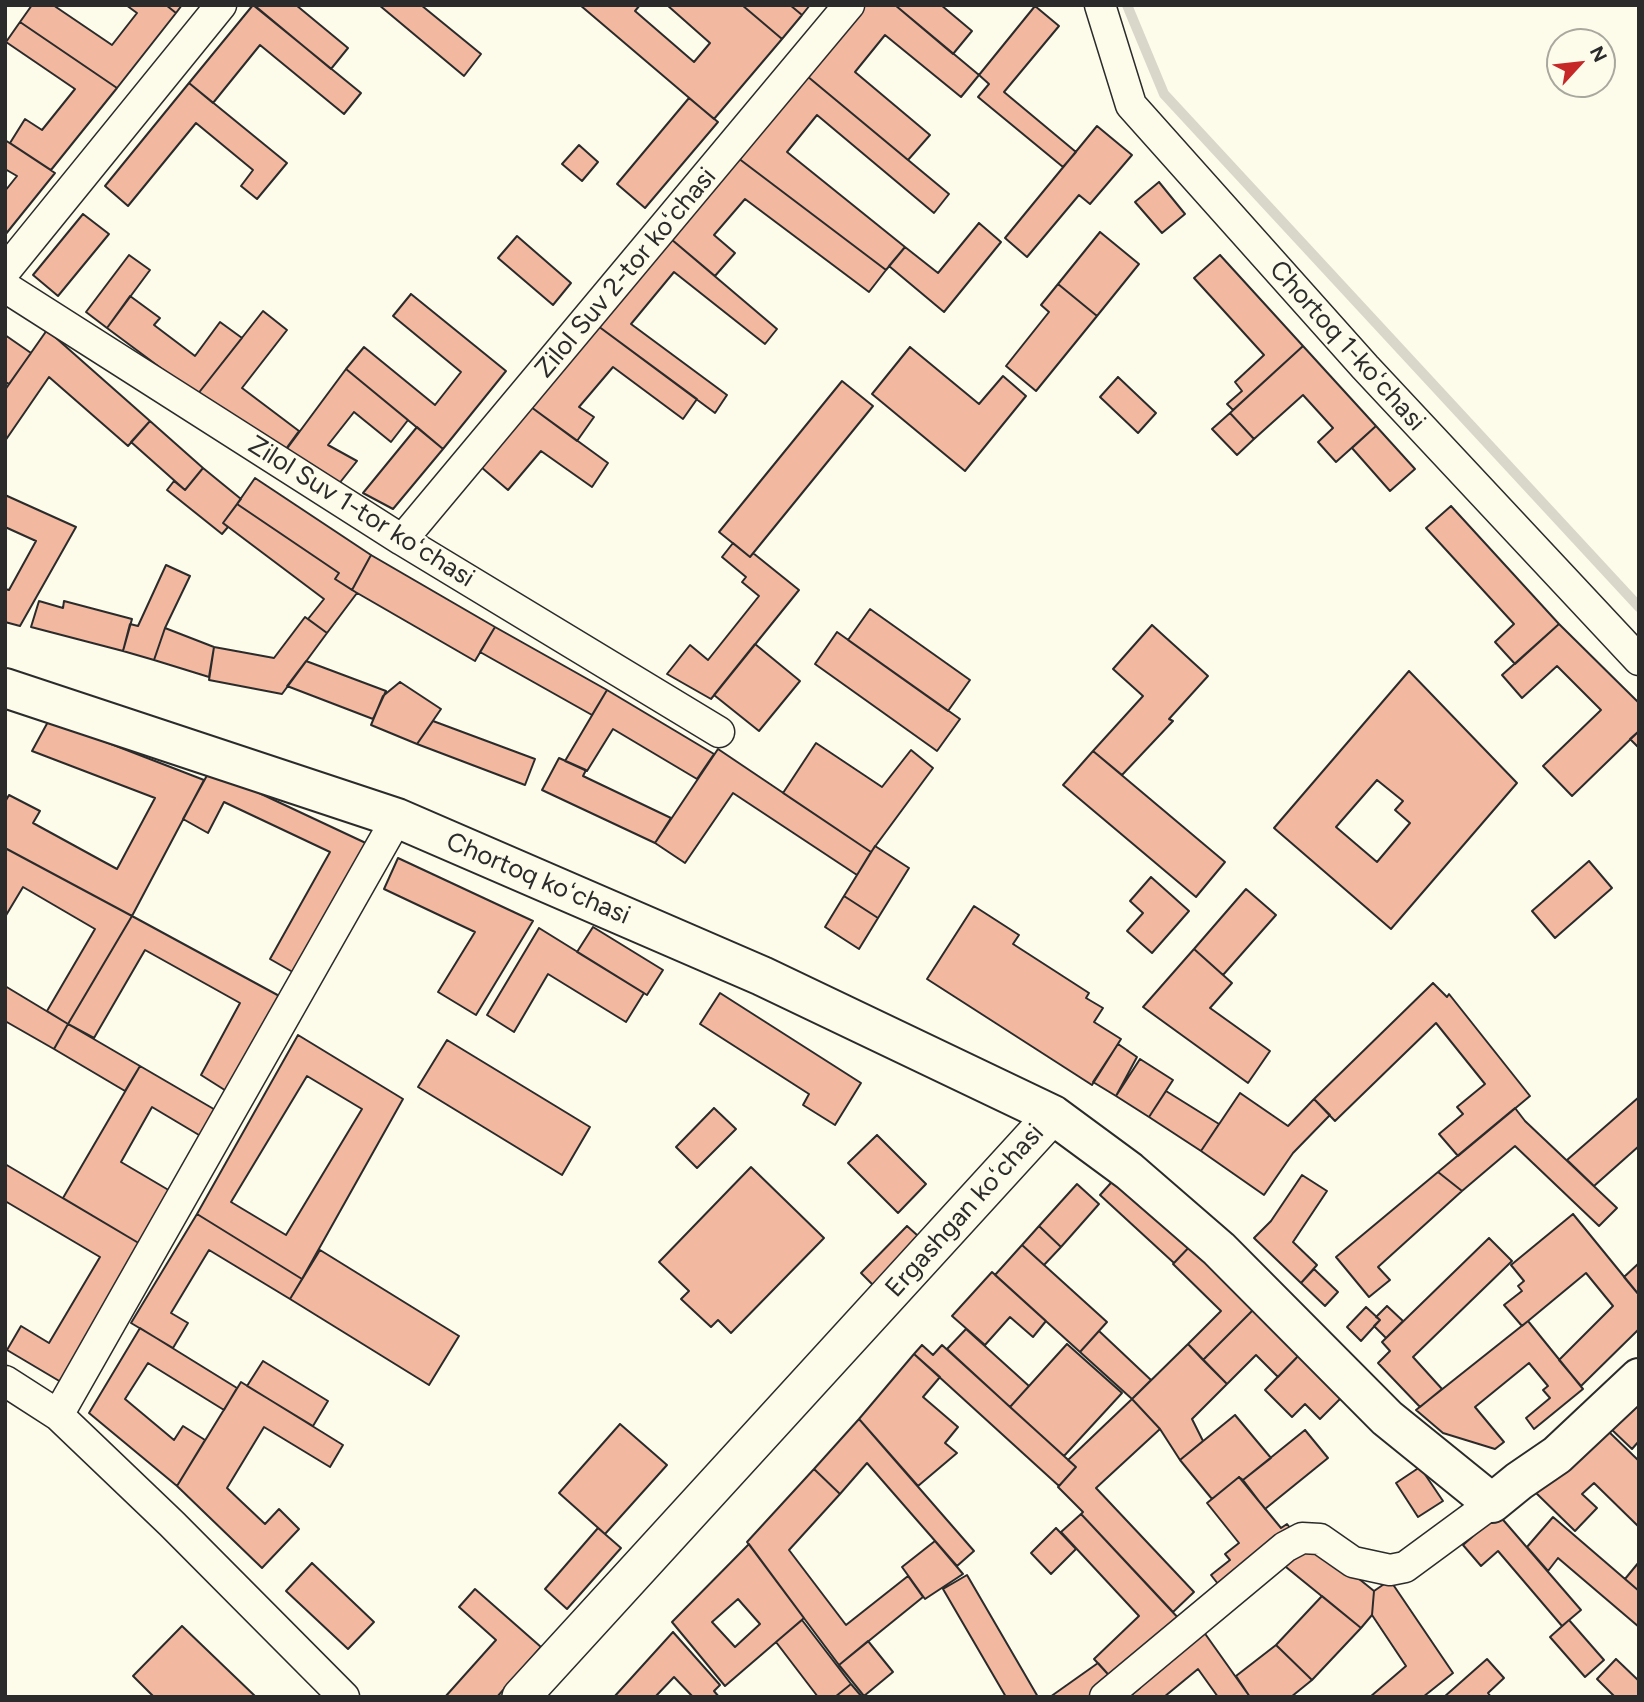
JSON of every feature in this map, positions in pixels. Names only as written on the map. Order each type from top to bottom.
[{"type":"main road","name":"Chortoq koʻchasi","points":[[8,696],[397,818],[762,976],[1053,1115]]},
{"type":"main road","name":"Ergashgan koʻchasi","points":[[1053,1115],[1129,1171],[1219,1249],[1387,1418],[1492,1503]]},
{"type":"main road","points":[[1492,1503],[1557,1455],[1639,1378]]},
{"type":"street","points":[[5,271],[221,5]]},
{"type":"street","name":"Zilol Suv 2-tor koʻchasi","points":[[402,540],[849,5]]},
{"type":"street","name":"Chortoq 1-koʻchasi","points":[[1100,5],[1131,105],[1365,367],[1639,660]]},
{"type":"street","name":"Zilol Suv 1-tor koʻchasi","points":[[5,287],[402,540],[719,732]]},
{"type":"street","points":[[58,1415],[397,818]]},
{"type":"street","name":"Ergashgan koʻchasi","points":[[521,1697],[1053,1115]]},
{"type":"street","points":[[5,1381],[58,1415],[182,1533],[344,1697]]},
{"type":"street","points":[[1105,1697],[1285,1547],[1302,1538],[1321,1539],[1353,1562],[1390,1570],[1405,1567],[1492,1503]]},
{"type":"building","points":[[32,5],[53,5],[112,45],[137,13],[126,5],[166,5],[176,13],[117,88],[20,22]]},
{"type":"building","points":[[166,5],[182,5],[176,13]]},
{"type":"building","points":[[253,5],[361,93],[344,114],[260,45],[213,103],[189,83]]},
{"type":"building","points":[[254,5],[296,5],[348,48],[331,69]]},
{"type":"building","points":[[379,5],[421,5],[481,54],[464,76]]},
{"type":"building","points":[[580,5],[640,5],[635,11],[694,62],[710,43],[667,5],[742,5],[782,39],[714,119]]},
{"type":"building","points":[[742,5],[790,5],[802,15],[782,39]]},
{"type":"building","points":[[790,5],[810,5],[802,15]]},
{"type":"building","points":[[865,5],[895,5],[979,75],[961,97],[885,35],[855,72],[930,135],[908,160],[807,76]]},
{"type":"building","points":[[895,5],[941,5],[972,31],[953,54]]},
{"type":"building","points":[[1035,6],[1059,26],[1004,92],[1076,152],[1063,167],[978,97],[989,84],[979,75]]},
{"type":"building","points":[[20,22],[117,88],[51,170],[10,143],[25,119],[42,130],[75,89],[6,42]]},
{"type":"building","points":[[807,76],[949,194],[934,213],[817,115],[787,152],[905,247],[886,270],[738,158]]},
{"type":"building","points":[[189,83],[287,163],[257,199],[241,186],[253,170],[196,123],[128,206],[105,186]]},
{"type":"building","points":[[689,98],[718,122],[645,208],[617,184]]},
{"type":"building","points":[[1097,126],[1132,155],[1090,204],[1079,195],[1027,257],[1005,238]]},
{"type":"building","points":[[5,140],[55,173],[5,235],[5,191],[17,176],[5,169]]},
{"type":"building","points":[[579,145],[598,162],[582,181],[562,164]]},
{"type":"building","points":[[738,158],[886,270],[869,292],[745,199],[714,235],[735,253],[715,276],[671,239]]},
{"type":"building","points":[[1159,182],[1185,214],[1162,233],[1135,202]]},
{"type":"building","points":[[83,214],[109,234],[58,296],[33,275]]},
{"type":"building","points":[[979,223],[1001,242],[944,312],[889,266],[905,247],[938,273]]},
{"type":"building","points":[[1100,232],[1139,264],[1097,316],[1058,284]]},
{"type":"building","points":[[517,236],[571,283],[553,305],[498,258]]},
{"type":"building","points":[[671,239],[777,329],[765,344],[674,272],[631,324],[727,395],[715,413],[598,326]]},
{"type":"building","points":[[129,255],[150,270],[107,328],[86,312]]},
{"type":"building","points":[[1220,255],[1303,346],[1233,410],[1227,404],[1242,391],[1235,382],[1264,355],[1194,278]]},
{"type":"building","points":[[1058,284],[1097,316],[1036,391],[1006,366],[1049,312],[1041,305]]},
{"type":"building","points":[[411,294],[506,371],[443,449],[346,369],[364,347],[435,405],[461,372],[393,316]]},
{"type":"building","points":[[130,296],[160,318],[154,325],[195,356],[220,322],[242,338],[197,395],[107,328]]},
{"type":"building","points":[[263,311],[287,330],[242,388],[299,431],[280,457],[197,395]]},
{"type":"building","points":[[598,326],[697,399],[683,419],[613,367],[579,407],[594,417],[577,441],[531,407]]},
{"type":"building","points":[[47,330],[150,421],[128,446],[49,377],[5,441],[5,390]]},
{"type":"building","points":[[5,335],[31,353],[9,384],[5,382]]},
{"type":"building","points":[[1303,346],[1376,426],[1336,462],[1318,442],[1333,428],[1303,395],[1254,439],[1230,413]]},
{"type":"building","points":[[910,347],[979,404],[1003,376],[1026,396],[965,471],[872,394]]},
{"type":"building","points":[[346,369],[408,420],[391,442],[354,412],[328,445],[357,461],[338,485],[283,454]]},
{"type":"building","points":[[1118,377],[1156,413],[1138,433],[1100,397]]},
{"type":"building","points":[[842,381],[873,406],[750,557],[719,532]]},
{"type":"building","points":[[531,407],[608,463],[592,487],[541,451],[508,490],[481,467]]},
{"type":"building","points":[[1230,413],[1254,439],[1237,455],[1212,429]]},
{"type":"building","points":[[150,421],[203,468],[185,490],[131,442]]},
{"type":"building","points":[[1376,426],[1415,469],[1390,491],[1352,448]]},
{"type":"building","points":[[417,427],[443,449],[393,509],[363,493]]},
{"type":"building","points":[[203,468],[241,499],[223,523],[228,527],[222,534],[167,490],[174,481],[185,490]]},
{"type":"building","points":[[255,478],[371,555],[352,590],[335,579],[339,573],[237,504]]},
{"type":"building","points":[[5,495],[76,527],[20,626],[5,622],[5,589],[9,590],[36,541],[5,527]]},
{"type":"building","points":[[237,504],[339,573],[335,579],[357,593],[327,633],[308,619],[324,599],[223,523]]},
{"type":"building","points":[[1451,506],[1559,624],[1515,664],[1495,642],[1514,624],[1426,528]]},
{"type":"building","points":[[733,543],[750,557],[753,553],[799,590],[711,699],[667,674],[690,645],[708,660],[759,596],[742,582],[746,577],[722,557]]},
{"type":"building","points":[[371,555],[495,627],[475,661],[352,590]]},
{"type":"building","points":[[166,565],[190,576],[165,628],[154,660],[123,651],[130,624],[138,626]]},
{"type":"building","points":[[39,601],[63,608],[64,601],[132,619],[123,651],[31,627]]},
{"type":"building","points":[[870,609],[970,680],[948,711],[848,640]]},
{"type":"building","points":[[305,617],[327,633],[282,694],[209,680],[214,647],[274,658]]},
{"type":"building","points":[[1559,624],[1639,703],[1639,731],[1572,796],[1543,766],[1601,710],[1557,666],[1522,698],[1502,675]]},
{"type":"building","points":[[1152,625],[1208,676],[1169,719],[1173,721],[1122,775],[1093,751],[1143,696],[1113,669]]},
{"type":"building","points":[[495,627],[607,690],[592,715],[480,652]]},
{"type":"building","points":[[165,628],[214,647],[209,677],[154,660]]},
{"type":"building","points":[[837,632],[960,719],[937,751],[815,664]]},
{"type":"building","points":[[755,644],[800,681],[759,731],[714,695]]},
{"type":"building","points":[[306,661],[386,691],[373,719],[287,686]]},
{"type":"building","points":[[1409,671],[1517,783],[1391,929],[1274,828]],"holes":[[[1377,780],[1403,801],[1395,810],[1410,823],[1377,862],[1336,827]]]},
{"type":"building","points":[[400,682],[441,709],[417,744],[371,725],[383,696]]},
{"type":"building","points":[[607,690],[714,754],[697,779],[613,729],[587,771],[565,761]]},
{"type":"building","points":[[49,720],[204,780],[132,916],[5,848],[5,802],[9,795],[40,811],[33,823],[117,869],[155,798],[32,751]]},
{"type":"building","points":[[433,721],[535,759],[525,785],[417,744]]},
{"type":"building","points":[[1639,731],[1639,748],[1630,739]]},
{"type":"building","points":[[816,743],[882,787],[911,750],[933,768],[871,852],[783,793]]},
{"type":"building","points":[[718,749],[871,852],[857,875],[733,793],[685,863],[655,843]]},
{"type":"building","points":[[1093,751],[1225,862],[1196,897],[1063,785]]},
{"type":"building","points":[[559,758],[586,770],[583,776],[671,818],[655,843],[542,790]]},
{"type":"building","points":[[210,770],[370,845],[298,975],[270,959],[330,852],[224,802],[208,833],[183,819]]},
{"type":"building","points":[[875,846],[909,868],[878,918],[844,896]]},
{"type":"building","points":[[5,848],[132,916],[68,1024],[47,1011],[95,929],[23,887],[5,917]]},
{"type":"building","points":[[398,858],[533,921],[476,1015],[438,992],[475,932],[384,889]]},
{"type":"building","points":[[1589,861],[1612,888],[1555,938],[1532,911]]},
{"type":"building","points":[[1151,877],[1189,911],[1152,953],[1127,931],[1143,913],[1130,901]]},
{"type":"building","points":[[1246,889],[1276,915],[1223,975],[1194,949]]},
{"type":"building","points":[[844,896],[878,918],[859,949],[825,927]]},
{"type":"building","points":[[974,906],[1019,935],[1013,944],[1089,993],[1086,998],[1103,1008],[1094,1022],[1121,1039],[1092,1085],[927,979]]},
{"type":"building","points":[[132,916],[283,998],[231,1094],[201,1075],[240,1003],[145,950],[94,1038],[68,1024]]},
{"type":"building","points":[[593,927],[663,970],[647,995],[577,952]]},
{"type":"building","points":[[539,928],[644,993],[626,1022],[548,974],[514,1032],[487,1015]]},
{"type":"building","points":[[1194,949],[1232,983],[1210,1008],[1270,1051],[1248,1083],[1143,1007]]},
{"type":"building","points":[[1433,983],[1447,997],[1449,994],[1530,1096],[1458,1156],[1439,1134],[1463,1114],[1457,1107],[1485,1084],[1436,1023],[1335,1121],[1314,1099]]},
{"type":"building","points":[[5,986],[68,1024],[54,1049],[5,1021]]},
{"type":"building","points":[[720,993],[861,1083],[835,1125],[803,1105],[809,1094],[700,1024]]},
{"type":"building","points":[[68,1024],[140,1066],[125,1091],[54,1049]]},
{"type":"building","points":[[298,1035],[403,1099],[302,1279],[197,1214]],"holes":[[[307,1076],[362,1109],[286,1235],[231,1202]]]},
{"type":"building","points":[[447,1040],[590,1127],[562,1175],[418,1087]]},
{"type":"building","points":[[1118,1044],[1137,1057],[1116,1096],[1093,1082]]},
{"type":"building","points":[[1140,1059],[1173,1080],[1149,1117],[1116,1096]]},
{"type":"building","points":[[140,1066],[224,1115],[209,1141],[152,1107],[121,1162],[177,1195],[147,1248],[63,1198]]},
{"type":"building","points":[[1166,1091],[1219,1124],[1201,1151],[1149,1117]]},
{"type":"building","points":[[1240,1093],[1288,1126],[1314,1099],[1330,1115],[1293,1153],[1264,1195],[1201,1151]]},
{"type":"building","points":[[1639,1097],[1639,1146],[1594,1186],[1567,1160]]},
{"type":"building","points":[[714,1108],[736,1129],[697,1168],[676,1147]]},
{"type":"building","points":[[1515,1108],[1525,1121],[1617,1208],[1599,1226],[1515,1146],[1462,1191],[1438,1172]]},
{"type":"building","points":[[877,1135],[926,1184],[898,1213],[848,1163]]},
{"type":"building","points":[[5,1164],[147,1248],[66,1385],[7,1350],[21,1326],[49,1343],[100,1257],[5,1201]]},
{"type":"building","points":[[751,1167],[824,1238],[731,1333],[718,1320],[711,1327],[681,1299],[689,1291],[659,1262]]},
{"type":"building","points":[[1438,1172],[1462,1191],[1378,1267],[1390,1280],[1369,1297],[1336,1257]]},
{"type":"building","points":[[1119,1174],[1194,1242],[1174,1263],[1100,1195]]},
{"type":"building","points":[[1302,1175],[1327,1191],[1293,1242],[1317,1265],[1301,1283],[1254,1238],[1271,1221]]},
{"type":"building","points":[[1077,1184],[1099,1204],[1061,1247],[1039,1226]]},
{"type":"building","points":[[197,1214],[302,1279],[290,1299],[209,1250],[171,1313],[188,1323],[173,1348],[131,1323]]},
{"type":"building","points":[[1573,1214],[1639,1295],[1639,1329],[1581,1386],[1559,1360],[1613,1306],[1586,1273],[1522,1326],[1504,1305],[1522,1291],[1518,1286],[1524,1281],[1511,1265]]},
{"type":"building","points":[[907,1226],[927,1244],[880,1292],[861,1273]]},
{"type":"building","points":[[1039,1226],[1061,1247],[1044,1265],[1022,1245]]},
{"type":"building","points":[[1489,1238],[1512,1261],[1413,1357],[1442,1389],[1420,1407],[1378,1363],[1390,1351],[1382,1342]]},
{"type":"building","points":[[1194,1242],[1258,1305],[1203,1360],[1188,1344],[1221,1311],[1173,1264]]},
{"type":"building","points":[[1022,1245],[1107,1322],[1080,1352],[995,1275]]},
{"type":"building","points":[[320,1250],[459,1336],[429,1385],[290,1299]]},
{"type":"building","points":[[1639,1263],[1639,1295],[1624,1277]]},
{"type":"building","points":[[1314,1269],[1338,1292],[1325,1306],[1301,1283]]},
{"type":"building","points":[[992,1272],[1046,1321],[1033,1337],[1010,1317],[985,1345],[952,1316]]},
{"type":"building","points":[[1258,1305],[1303,1351],[1278,1377],[1256,1355],[1227,1384],[1203,1360]]},
{"type":"building","points":[[1387,1306],[1403,1321],[1386,1338],[1374,1326],[1380,1320],[1376,1317]]},
{"type":"building","points":[[1366,1307],[1380,1320],[1361,1341],[1347,1327]]},
{"type":"building","points":[[1528,1321],[1583,1389],[1534,1429],[1526,1418],[1550,1398],[1543,1390],[1548,1386],[1529,1363],[1475,1407],[1504,1442],[1495,1449],[1443,1433],[1416,1410]]},
{"type":"building","points":[[140,1328],[237,1388],[224,1410],[148,1363],[125,1399],[174,1440],[183,1426],[205,1440],[177,1486],[89,1413]]},
{"type":"building","points":[[966,1329],[1029,1386],[1010,1407],[947,1349]]},
{"type":"building","points":[[1099,1331],[1151,1380],[1132,1399],[1080,1352]]},
{"type":"building","points":[[1067,1344],[1122,1393],[1064,1456],[1010,1407]]},
{"type":"building","points":[[1188,1344],[1227,1384],[1192,1419],[1203,1441],[1180,1460],[1160,1429],[1132,1399]]},
{"type":"building","points":[[922,1345],[933,1355],[942,1345],[1076,1467],[1059,1486],[914,1354]]},
{"type":"building","points":[[1303,1351],[1346,1393],[1320,1419],[1305,1404],[1292,1417],[1265,1390]]},
{"type":"building","points":[[914,1354],[940,1377],[923,1397],[958,1427],[945,1443],[957,1453],[918,1486],[859,1419]]},
{"type":"building","points":[[263,1361],[328,1401],[313,1426],[247,1386]]},
{"type":"building","points":[[241,1382],[343,1445],[330,1467],[264,1427],[227,1488],[265,1524],[279,1509],[299,1529],[262,1568],[177,1486]]},
{"type":"building","points":[[1639,1394],[1639,1441],[1632,1449],[1609,1427]]},
{"type":"building","points":[[1132,1399],[1160,1429],[1096,1488],[1194,1592],[1173,1612],[1058,1487],[1076,1467],[1068,1460]]},
{"type":"building","points":[[1235,1415],[1271,1458],[1243,1480],[1239,1477],[1212,1499],[1180,1460]]},
{"type":"building","points":[[859,1419],[974,1551],[957,1566],[867,1463],[840,1494],[814,1469]]},
{"type":"building","points":[[620,1424],[667,1465],[605,1534],[559,1493]]},
{"type":"building","points":[[1305,1430],[1328,1458],[1265,1509],[1243,1480]]},
{"type":"building","points":[[1607,1430],[1639,1461],[1639,1527],[1594,1483],[1582,1494],[1597,1508],[1575,1531],[1533,1490]]},
{"type":"building","points":[[1420,1467],[1443,1501],[1418,1517],[1396,1483]]},
{"type":"building","points":[[814,1469],[840,1494],[789,1550],[846,1625],[908,1576],[923,1597],[839,1665],[747,1542]]},
{"type":"building","points":[[1239,1477],[1281,1528],[1287,1524],[1295,1534],[1222,1589],[1211,1575],[1230,1560],[1225,1554],[1239,1543],[1207,1503]]},
{"type":"building","points":[[1081,1514],[1181,1621],[1116,1683],[1094,1659],[1139,1616],[1061,1532]]},
{"type":"building","points":[[1498,1514],[1581,1610],[1562,1626],[1498,1551],[1481,1566],[1463,1545]]},
{"type":"building","points":[[1553,1517],[1639,1591],[1639,1627],[1558,1558],[1548,1571],[1527,1547]]},
{"type":"building","points":[[598,1528],[621,1548],[567,1609],[545,1589]]},
{"type":"building","points":[[1056,1528],[1076,1549],[1051,1574],[1031,1553]]},
{"type":"building","points":[[935,1541],[963,1574],[925,1599],[902,1567]]},
{"type":"building","points":[[749,1544],[804,1618],[725,1686],[672,1622]],"holes":[[[738,1599],[760,1624],[735,1647],[712,1622]]]},
{"type":"building","points":[[1317,1545],[1374,1591],[1372,1615],[1361,1628],[1281,1563]]},
{"type":"building","points":[[1639,1562],[1639,1591],[1625,1579]]},
{"type":"building","points":[[312,1563],[374,1622],[348,1649],[286,1591]]},
{"type":"building","points":[[967,1575],[1038,1697],[1006,1697],[943,1589]]},
{"type":"building","points":[[1390,1580],[1453,1673],[1423,1697],[1370,1697],[1406,1666],[1372,1615],[1374,1591]]},
{"type":"building","points":[[475,1589],[541,1647],[497,1697],[445,1697],[496,1640],[459,1607]]},
{"type":"building","points":[[1322,1596],[1361,1628],[1312,1680],[1276,1645]]},
{"type":"building","points":[[802,1620],[851,1684],[835,1697],[818,1697],[776,1642]]},
{"type":"building","points":[[1569,1620],[1604,1660],[1585,1677],[1550,1637]]},
{"type":"building","points":[[182,1626],[256,1697],[154,1697],[133,1676]]},
{"type":"building","points":[[1201,1628],[1250,1697],[1218,1697],[1198,1669],[1164,1697],[1129,1697],[1140,1688],[1134,1681]]},
{"type":"building","points":[[673,1632],[720,1685],[714,1691],[719,1697],[693,1697],[674,1677],[655,1697],[614,1697]]},
{"type":"building","points":[[868,1641],[893,1672],[864,1696],[839,1665]]},
{"type":"building","points":[[1276,1645],[1312,1680],[1291,1697],[1250,1697],[1236,1676]]},
{"type":"building","points":[[1487,1659],[1504,1678],[1488,1693],[1491,1697],[1444,1697]]},
{"type":"building","points":[[1616,1659],[1639,1681],[1639,1697],[1615,1697],[1597,1679]]},
{"type":"building","points":[[1098,1663],[1115,1682],[1094,1697],[1050,1697]]},
{"type":"building","points":[[851,1684],[862,1697],[835,1697]]},
{"type":"waterway","points":[[1127,5],[1164,94],[1639,607]]}]
